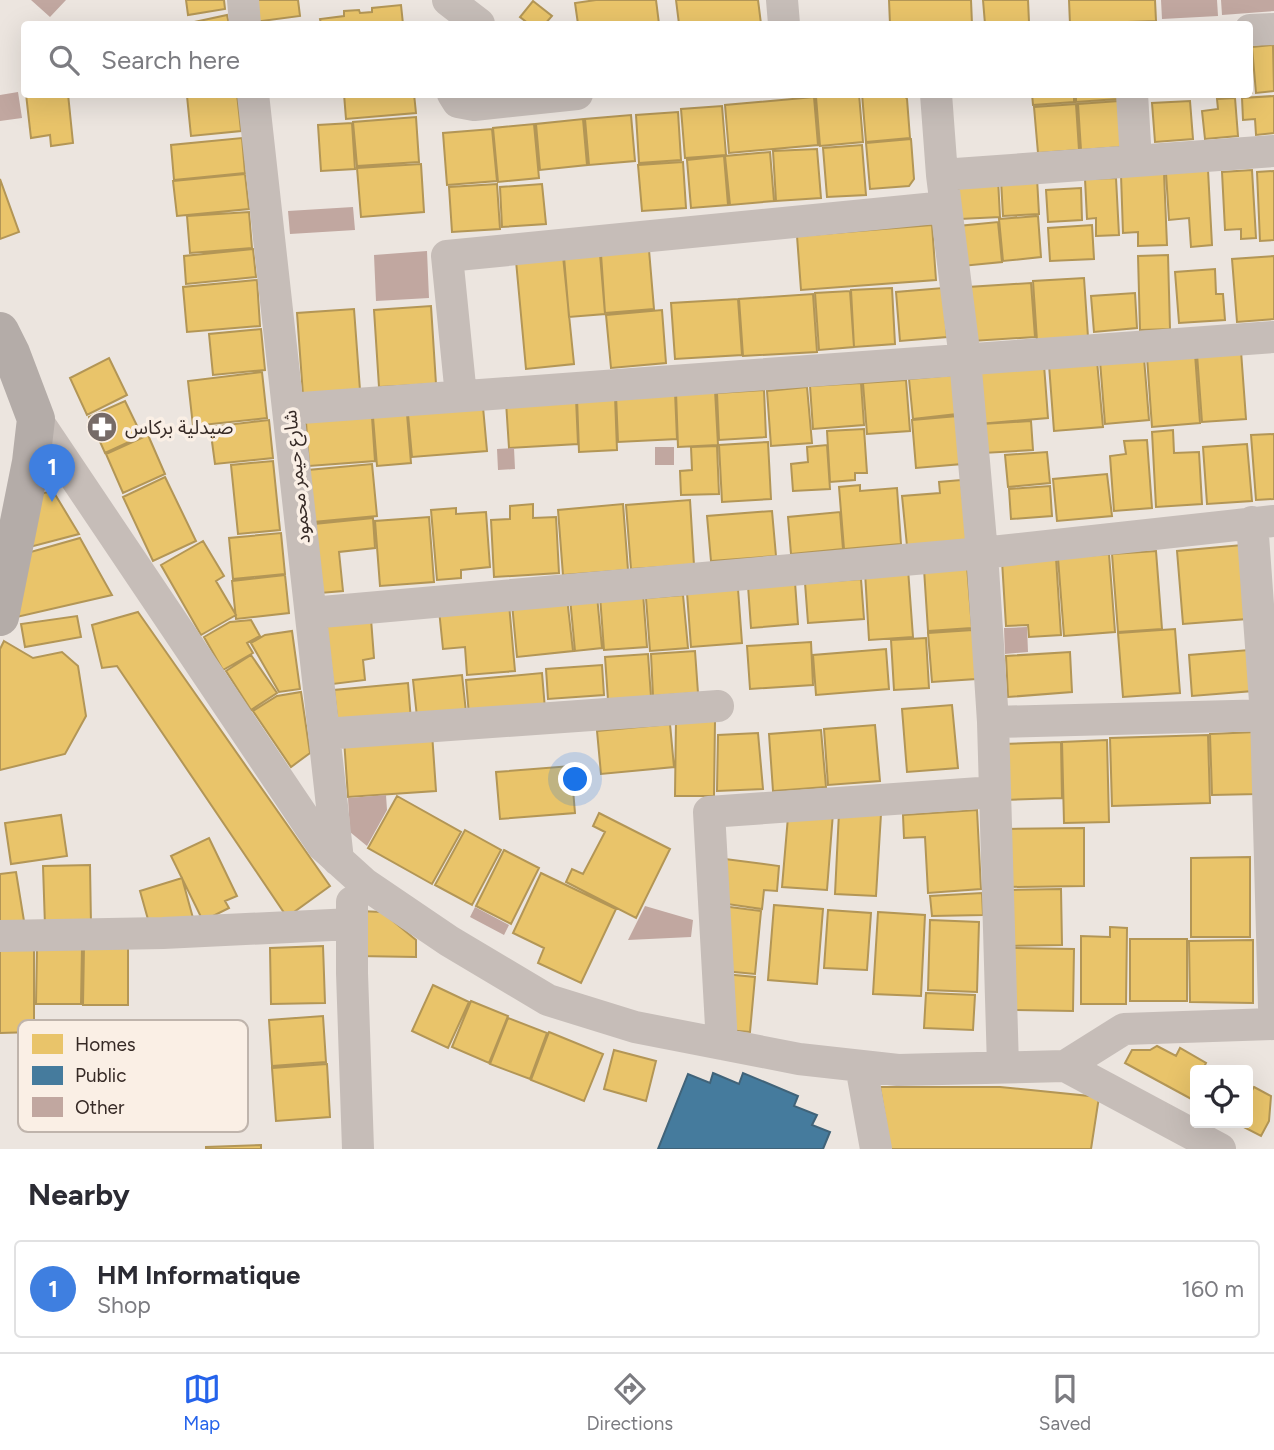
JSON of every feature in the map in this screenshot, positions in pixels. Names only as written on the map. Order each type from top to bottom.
[{"type":"main road","points":[[0,331],[36,419],[31,462],[0,617]]},
{"type":"street","points":[[243,0],[245,21]]},
{"type":"street","points":[[448,0],[475,21]]},
{"type":"street","points":[[782,0],[784,21]]},
{"type":"street","points":[[1253,30],[1274,29]]},
{"type":"street","name":"شارع حيمر محمود","points":[[253,98],[324,734],[352,924],[358,1149]]},
{"type":"street","points":[[455,98],[457,102],[474,105],[548,98]]},
{"type":"street","points":[[936,98],[942,175],[965,359],[982,553],[993,722],[1003,1067]]},
{"type":"street","points":[[1132,98],[1136,160]]},
{"type":"street","points":[[942,175],[1274,151]]},
{"type":"street","points":[[461,396],[447,256],[946,207]]},
{"type":"street","points":[[288,409],[1274,337]]},
{"type":"street","points":[[36,419],[323,846],[345,866],[449,941],[548,1000],[635,1027],[799,1059],[898,1070],[1065,1066],[1220,1149]]},
{"type":"street","points":[[310,613],[982,553],[1263,521],[1270,715],[1274,1007]]},
{"type":"street","points":[[324,734],[718,706]]},
{"type":"street","points":[[993,722],[1270,715]]},
{"type":"street","points":[[722,1044],[709,812],[994,792]]},
{"type":"street","points":[[0,936],[163,933],[352,924]]},
{"type":"street","points":[[1065,1066],[1124,1029],[1274,1024]]},
{"type":"street","points":[[861,1066],[876,1149]]},
{"type":"building: Homes","points":[[186,0],[224,0],[225,9],[188,15]]},
{"type":"building: Homes","points":[[252,0],[298,0],[300,16],[254,21]]},
{"type":"building: Homes","points":[[596,0],[656,0],[659,21],[578,21],[575,3]]},
{"type":"building: Homes","points":[[676,0],[758,0],[761,21],[679,21]]},
{"type":"building: Homes","points":[[889,0],[971,0],[972,21],[890,21]]},
{"type":"building: Homes","points":[[983,0],[1028,0],[1029,21],[985,21]]},
{"type":"building: Homes","points":[[1069,0],[1155,0],[1156,21],[1070,21]]},
{"type":"building: Homes","points":[[533,1],[552,16],[548,21],[525,21],[520,17]]},
{"type":"building: Homes","points":[[401,5],[403,21],[320,21],[344,16],[344,11],[372,12],[372,8]]},
{"type":"building: Homes","points":[[227,15],[228,21],[199,21]]},
{"type":"building: Homes","points":[[1273,45],[1274,91],[1256,93],[1253,47]]},
{"type":"building: Homes","points":[[1274,96],[1274,133],[1256,135],[1255,119],[1243,120],[1242,98]]},
{"type":"building: Homes","points":[[26,98],[68,98],[73,143],[51,146],[50,135],[31,138]]},
{"type":"building: Homes","points":[[187,98],[237,98],[241,131],[191,136]]},
{"type":"building: Homes","points":[[344,98],[414,98],[416,113],[346,119]]},
{"type":"building: Homes","points":[[814,98],[818,145],[729,153],[725,105]]},
{"type":"building: Homes","points":[[816,98],[859,98],[863,142],[820,146]]},
{"type":"building: Homes","points":[[862,98],[906,98],[910,138],[866,142]]},
{"type":"building: Homes","points":[[1032,98],[1074,98],[1074,102],[1033,105]]},
{"type":"building: Homes","points":[[1076,98],[1118,98],[1118,99],[1076,102]]},
{"type":"building: Homes","points":[[1235,98],[1238,136],[1205,139],[1202,111],[1218,109],[1217,99]]},
{"type":"building: Homes","points":[[1119,101],[1122,147],[1081,150],[1078,104]]},
{"type":"building: Homes","points":[[1190,101],[1193,139],[1155,142],[1152,103]]},
{"type":"building: Homes","points":[[1076,104],[1079,150],[1038,153],[1034,107]]},
{"type":"building: Homes","points":[[722,106],[726,155],[685,158],[681,109]]},
{"type":"building: Homes","points":[[678,112],[681,160],[639,163],[636,115]]},
{"type":"building: Homes","points":[[631,115],[635,161],[589,165],[585,119]]},
{"type":"building: Homes","points":[[416,117],[419,162],[357,166],[353,122]]},
{"type":"building: Homes","points":[[583,119],[587,165],[540,170],[536,124]]},
{"type":"building: Homes","points":[[352,123],[355,169],[321,171],[318,125]]},
{"type":"building: Homes","points":[[534,124],[539,178],[498,182],[493,128]]},
{"type":"building: Homes","points":[[492,129],[497,181],[447,185],[443,133]]},
{"type":"building: Homes","points":[[242,138],[245,173],[174,180],[171,145]]},
{"type":"building: Homes","points":[[911,139],[914,179],[909,186],[870,189],[866,143]]},
{"type":"building: Homes","points":[[862,145],[866,195],[827,197],[823,148]]},
{"type":"building: Homes","points":[[817,149],[821,198],[776,201],[773,151]]},
{"type":"building: Homes","points":[[770,152],[774,201],[730,205],[725,156]]},
{"type":"building: Homes","points":[[724,156],[728,205],[691,208],[687,160]]},
{"type":"building: Homes","points":[[683,162],[686,208],[642,211],[638,165]]},
{"type":"building: Homes","points":[[421,164],[424,212],[361,217],[357,168]]},
{"type":"building: Homes","points":[[1208,170],[1212,245],[1191,247],[1189,218],[1169,220],[1166,173]]},
{"type":"building: Homes","points":[[1252,170],[1256,238],[1241,239],[1241,229],[1225,230],[1222,172]]},
{"type":"building: Homes","points":[[1274,171],[1274,240],[1260,241],[1257,172]]},
{"type":"building: Homes","points":[[1164,173],[1167,245],[1138,246],[1138,232],[1123,233],[1121,175]]},
{"type":"building: Homes","points":[[245,174],[249,209],[177,216],[173,181]]},
{"type":"building: Homes","points":[[1037,178],[1039,214],[1003,216],[1001,180]]},
{"type":"building: Homes","points":[[1116,178],[1119,235],[1096,236],[1096,218],[1087,219],[1085,179]]},
{"type":"building: Homes","points":[[0,179],[19,232],[0,239]]},
{"type":"building: Homes","points":[[998,179],[1000,217],[960,219],[958,182]]},
{"type":"building: Homes","points":[[497,184],[500,229],[452,232],[449,187]]},
{"type":"building: Homes","points":[[542,184],[546,224],[502,227],[500,187]]},
{"type":"building: Homes","points":[[1081,188],[1082,220],[1048,222],[1046,190]]},
{"type":"building: Homes","points":[[249,212],[252,248],[190,253],[187,216]]},
{"type":"building: Homes","points":[[1038,216],[1041,257],[1003,261],[999,219]]},
{"type":"building: Homes","points":[[998,222],[1002,262],[962,266],[958,226]]},
{"type":"building: Homes","points":[[932,225],[936,280],[801,290],[797,236]]},
{"type":"building: Homes","points":[[1092,225],[1094,259],[1050,261],[1048,228]]},
{"type":"building: Homes","points":[[253,249],[256,277],[186,284],[184,256]]},
{"type":"building: Homes","points":[[649,250],[654,309],[605,313],[601,254]]},
{"type":"building: Homes","points":[[600,254],[605,314],[569,317],[564,257]]},
{"type":"building: Homes","points":[[1168,255],[1170,329],[1140,330],[1138,256]]},
{"type":"building: Homes","points":[[563,256],[574,364],[526,369],[516,261]]},
{"type":"building: Homes","points":[[1274,256],[1274,319],[1237,322],[1232,259]]},
{"type":"building: Homes","points":[[1215,269],[1216,294],[1223,294],[1225,320],[1179,323],[1175,272]]},
{"type":"building: Homes","points":[[1084,278],[1088,337],[1037,341],[1033,281]]},
{"type":"building: Homes","points":[[257,280],[260,326],[187,332],[183,287]]},
{"type":"building: Homes","points":[[1031,283],[1035,337],[972,341],[968,287]]},
{"type":"building: Homes","points":[[892,288],[895,344],[854,347],[851,290]]},
{"type":"building: Homes","points":[[943,288],[947,337],[900,341],[896,292]]},
{"type":"building: Homes","points":[[850,291],[854,347],[819,350],[815,293]]},
{"type":"building: Homes","points":[[1135,293],[1137,328],[1094,332],[1091,296]]},
{"type":"building: Homes","points":[[813,294],[817,352],[743,356],[739,299]]},
{"type":"building: Homes","points":[[738,299],[742,355],[675,359],[671,303]]},
{"type":"building: Homes","points":[[431,306],[436,384],[379,387],[374,310]]},
{"type":"building: Homes","points":[[354,309],[360,390],[303,395],[297,313]]},
{"type":"building: Homes","points":[[662,310],[666,363],[611,368],[606,315]]},
{"type":"building: Homes","points":[[261,329],[265,370],[213,375],[209,334]]},
{"type":"building: Homes","points":[[1241,351],[1246,419],[1202,422],[1197,354]]},
{"type":"building: Homes","points":[[1195,354],[1200,423],[1152,427],[1147,357]]},
{"type":"building: Homes","points":[[109,358],[127,395],[87,415],[70,378]]},
{"type":"building: Homes","points":[[1144,358],[1149,420],[1105,424],[1100,361]]},
{"type":"building: Homes","points":[[1097,361],[1103,427],[1054,431],[1049,365]]},
{"type":"building: Homes","points":[[1044,365],[1048,418],[979,424],[975,371]]},
{"type":"building: Homes","points":[[262,372],[267,418],[193,426],[188,381]]},
{"type":"building: Homes","points":[[953,375],[957,414],[913,419],[909,379]]},
{"type":"building: Homes","points":[[906,380],[910,431],[867,434],[863,383]]},
{"type":"building: Homes","points":[[861,383],[864,425],[813,429],[810,386]]},
{"type":"building: Homes","points":[[807,387],[812,443],[771,446],[767,391]]},
{"type":"building: Homes","points":[[715,390],[718,445],[678,447],[676,392]]},
{"type":"building: Homes","points":[[764,390],[766,437],[719,440],[717,393]]},
{"type":"building: Homes","points":[[675,392],[677,439],[618,442],[616,395]]},
{"type":"building: Homes","points":[[615,396],[617,450],[579,452],[577,398]]},
{"type":"building: Homes","points":[[576,398],[578,444],[509,448],[506,402]]},
{"type":"building: Homes","points":[[125,401],[142,436],[105,453],[89,417]]},
{"type":"building: Homes","points":[[483,407],[487,451],[412,457],[408,414]]},
{"type":"building: Homes","points":[[407,414],[411,463],[377,466],[373,417]]},
{"type":"building: Homes","points":[[958,416],[962,464],[916,468],[912,420]]},
{"type":"building: Homes","points":[[372,417],[375,461],[309,466],[306,422]]},
{"type":"building: Homes","points":[[269,420],[273,458],[215,464],[210,427]]},
{"type":"building: Homes","points":[[1031,421],[1033,450],[983,453],[981,424]]},
{"type":"building: Homes","points":[[864,429],[867,473],[855,473],[855,480],[830,482],[827,431]]},
{"type":"building: Homes","points":[[1173,430],[1174,453],[1199,452],[1202,504],[1156,507],[1152,432]]},
{"type":"building: Homes","points":[[1274,434],[1274,499],[1256,500],[1251,435]]},
{"type":"building: Homes","points":[[148,435],[165,474],[123,493],[106,454]]},
{"type":"building: Homes","points":[[1147,440],[1152,508],[1114,511],[1110,456],[1126,454],[1124,441]]},
{"type":"building: Homes","points":[[768,442],[771,499],[722,502],[719,445]]},
{"type":"building: Homes","points":[[1247,444],[1252,501],[1207,504],[1203,447]]},
{"type":"building: Homes","points":[[827,445],[830,489],[793,491],[791,464],[808,462],[807,447]]},
{"type":"building: Homes","points":[[717,446],[719,494],[681,495],[680,471],[692,470],[691,447]]},
{"type":"building: Homes","points":[[1047,452],[1050,483],[1008,487],[1005,455]]},
{"type":"building: Homes","points":[[273,461],[280,530],[238,534],[231,465]]},
{"type":"building: Homes","points":[[372,464],[377,516],[313,522],[308,470]]},
{"type":"building: Homes","points":[[1107,474],[1112,516],[1057,521],[1053,479]]},
{"type":"building: Homes","points":[[165,477],[196,541],[153,561],[123,497]]},
{"type":"building: Homes","points":[[961,480],[967,541],[907,546],[902,496],[940,493],[939,482]]},
{"type":"building: Homes","points":[[860,485],[860,491],[897,488],[901,544],[844,549],[839,487]]},
{"type":"building: Homes","points":[[1050,486],[1052,516],[1011,519],[1009,489]]},
{"type":"building: Homes","points":[[53,491],[79,534],[26,548],[34,495]]},
{"type":"building: Homes","points":[[690,500],[694,565],[631,569],[626,505]]},
{"type":"building: Homes","points":[[533,504],[533,518],[556,517],[559,573],[494,577],[491,520],[510,519],[510,506]]},
{"type":"building: Homes","points":[[623,504],[628,570],[563,575],[558,510]]},
{"type":"building: Homes","points":[[456,508],[456,514],[486,512],[490,567],[461,570],[461,578],[437,580],[431,510]]},
{"type":"building: Homes","points":[[772,511],[776,556],[711,561],[707,516]]},
{"type":"building: Homes","points":[[840,512],[843,549],[791,554],[788,517]]},
{"type":"building: Homes","points":[[429,517],[434,582],[380,586],[375,521]]},
{"type":"building: Homes","points":[[373,518],[375,548],[339,552],[343,591],[320,593],[314,524]]},
{"type":"building: Homes","points":[[281,533],[285,574],[233,579],[229,538]]},
{"type":"building: Homes","points":[[80,538],[112,595],[8,619],[20,555]]},
{"type":"building: Homes","points":[[203,541],[224,576],[216,581],[236,615],[201,635],[161,565]]},
{"type":"building: Homes","points":[[1242,545],[1247,619],[1183,624],[1177,551]]},
{"type":"building: Homes","points":[[1156,551],[1162,629],[1118,632],[1112,554]]},
{"type":"building: Homes","points":[[1109,554],[1115,632],[1064,636],[1058,558]]},
{"type":"building: Homes","points":[[1056,558],[1061,635],[1029,637],[1028,625],[1006,626],[1002,561]]},
{"type":"building: Homes","points":[[967,566],[972,628],[928,631],[924,569]]},
{"type":"building: Homes","points":[[908,569],[913,637],[869,640],[865,572]]},
{"type":"building: Homes","points":[[285,575],[289,613],[236,619],[232,581]]},
{"type":"building: Homes","points":[[861,579],[864,619],[808,623],[805,583]]},
{"type":"building: Homes","points":[[795,582],[798,624],[751,628],[748,586]]},
{"type":"building: Homes","points":[[738,589],[742,643],[691,647],[687,593]]},
{"type":"building: Homes","points":[[643,593],[647,647],[604,650],[600,596]]},
{"type":"building: Homes","points":[[683,595],[688,648],[650,651],[646,598]]},
{"type":"building: Homes","points":[[597,596],[602,648],[575,651],[570,598]]},
{"type":"building: Homes","points":[[567,598],[573,651],[517,657],[512,604]]},
{"type":"building: Homes","points":[[509,604],[515,671],[467,675],[465,647],[443,649],[439,610]]},
{"type":"building: Homes","points":[[138,612],[330,886],[287,917],[117,666],[102,668],[92,625]]},
{"type":"building: Homes","points":[[77,616],[81,637],[25,647],[21,624]]},
{"type":"building: Homes","points":[[371,619],[374,658],[363,660],[365,680],[333,684],[326,624]]},
{"type":"building: Homes","points":[[251,620],[260,636],[247,643],[253,653],[223,670],[204,637],[230,622]]},
{"type":"building: Homes","points":[[1175,629],[1180,693],[1123,697],[1118,633]]},
{"type":"building: Homes","points":[[973,630],[976,679],[932,682],[928,633]]},
{"type":"building: Homes","points":[[292,631],[300,689],[279,692],[251,643],[265,635]]},
{"type":"building: Homes","points":[[926,638],[929,688],[894,690],[891,640]]},
{"type":"building: Homes","points":[[4,641],[33,658],[62,652],[78,666],[86,716],[65,754],[0,770],[0,649]]},
{"type":"building: Homes","points":[[811,642],[813,685],[750,689],[747,646]]},
{"type":"building: Homes","points":[[886,649],[889,689],[816,695],[813,655]]},
{"type":"building: Homes","points":[[1249,650],[1253,691],[1192,696],[1189,655]]},
{"type":"building: Homes","points":[[695,651],[698,693],[653,696],[651,654]]},
{"type":"building: Homes","points":[[1070,652],[1072,692],[1008,697],[1006,656]]},
{"type":"building: Homes","points":[[648,654],[651,697],[608,700],[605,657]]},
{"type":"building: Homes","points":[[251,655],[277,693],[251,710],[226,671]]},
{"type":"building: Homes","points":[[602,665],[604,695],[548,699],[546,669]]},
{"type":"building: Homes","points":[[542,673],[545,709],[469,715],[466,680]]},
{"type":"building: Homes","points":[[462,675],[466,712],[417,717],[413,680]]},
{"type":"building: Homes","points":[[408,683],[411,721],[338,727],[334,690]]},
{"type":"building: Homes","points":[[301,692],[310,753],[291,767],[253,711],[277,696]]},
{"type":"building: Homes","points":[[952,705],[958,768],[907,772],[902,709]]},
{"type":"building: Homes","points":[[676,719],[715,720],[714,796],[675,796]]},
{"type":"building: Homes","points":[[670,724],[674,767],[601,774],[597,731]]},
{"type":"building: Homes","points":[[875,725],[880,781],[828,785],[824,729]]},
{"type":"building: Homes","points":[[821,730],[826,787],[773,791],[769,734]]},
{"type":"building: Homes","points":[[1256,732],[1258,794],[1212,795],[1210,734]]},
{"type":"building: Homes","points":[[432,733],[436,791],[348,797],[344,739]]},
{"type":"building: Homes","points":[[758,733],[763,789],[717,791],[718,735]]},
{"type":"building: Homes","points":[[1208,735],[1210,803],[1112,806],[1110,738]]},
{"type":"building: Homes","points":[[1107,740],[1109,822],[1064,823],[1062,742]]},
{"type":"building: Homes","points":[[1061,742],[1062,798],[1004,800],[1003,744]]},
{"type":"building: Homes","points":[[571,766],[575,813],[500,819],[496,772]]},
{"type":"building: Homes","points":[[397,796],[461,832],[432,884],[368,848]]},
{"type":"building: Homes","points":[[977,810],[981,889],[928,893],[925,837],[904,838],[903,815]]},
{"type":"building: Homes","points":[[839,812],[881,814],[876,896],[835,894]]},
{"type":"building: Homes","points":[[599,813],[670,849],[636,918],[566,882],[572,869],[583,874],[605,832],[593,826]]},
{"type":"building: Homes","points":[[833,813],[827,890],[782,887],[788,817]]},
{"type":"building: Homes","points":[[61,815],[67,856],[11,864],[5,823]]},
{"type":"building: Homes","points":[[1084,828],[1084,886],[1007,887],[1006,829]]},
{"type":"building: Homes","points":[[465,830],[501,850],[472,905],[435,885]]},
{"type":"building: Homes","points":[[209,838],[237,896],[225,901],[229,908],[203,921],[171,856]]},
{"type":"building: Homes","points":[[504,850],[539,868],[511,924],[476,906]]},
{"type":"building: Homes","points":[[1250,857],[1250,937],[1191,937],[1191,858]]},
{"type":"building: Homes","points":[[725,859],[779,866],[777,891],[764,890],[762,909],[720,903]]},
{"type":"building: Homes","points":[[90,865],[91,925],[45,926],[43,866]]},
{"type":"building: Homes","points":[[16,872],[24,921],[0,925],[0,874]]},
{"type":"building: Homes","points":[[541,873],[616,909],[581,983],[538,963],[544,948],[513,933]]},
{"type":"building: Homes","points":[[182,878],[193,918],[151,930],[140,891]]},
{"type":"building: Homes","points":[[1061,889],[1062,945],[1009,946],[1009,890]]},
{"type":"building: Homes","points":[[982,893],[983,915],[932,916],[930,896]]},
{"type":"building: Homes","points":[[774,905],[823,909],[817,984],[768,980]]},
{"type":"building: Homes","points":[[722,906],[761,911],[755,974],[724,971]]},
{"type":"building: Homes","points":[[828,910],[871,913],[867,970],[824,968]]},
{"type":"building: Homes","points":[[359,911],[382,912],[416,940],[416,957],[358,956]]},
{"type":"building: Homes","points":[[878,912],[925,915],[921,996],[873,994]]},
{"type":"building: Homes","points":[[930,920],[979,922],[977,992],[928,990]]},
{"type":"building: Homes","points":[[1110,927],[1127,928],[1126,1004],[1081,1004],[1081,936],[1110,937]]},
{"type":"building: Homes","points":[[1130,939],[1187,939],[1187,1001],[1130,1001]]},
{"type":"building: Homes","points":[[1253,940],[1253,1003],[1190,1002],[1189,941]]},
{"type":"building: Homes","points":[[34,946],[34,1020],[18,1020],[18,1032],[0,1033],[0,947]]},
{"type":"building: Homes","points":[[84,946],[128,946],[128,1005],[83,1005]]},
{"type":"building: Homes","points":[[323,946],[325,1003],[271,1004],[270,948]]},
{"type":"building: Homes","points":[[37,947],[82,947],[81,1004],[36,1004]]},
{"type":"building: Homes","points":[[1011,948],[1074,949],[1073,1011],[1010,1010]]},
{"type":"building: Homes","points":[[724,974],[755,977],[750,1032],[727,1030]]},
{"type":"building: Homes","points":[[433,985],[469,1002],[448,1048],[412,1031]]},
{"type":"building: Homes","points":[[926,993],[975,995],[973,1030],[924,1028]]},
{"type":"building: Homes","points":[[471,1001],[508,1016],[489,1063],[452,1047]]},
{"type":"building: Homes","points":[[323,1016],[326,1062],[272,1066],[269,1020]]},
{"type":"building: Homes","points":[[508,1018],[547,1033],[530,1079],[490,1064]]},
{"type":"building: Homes","points":[[549,1032],[603,1054],[584,1101],[531,1080]]},
{"type":"building: Homes","points":[[1157,1046],[1176,1056],[1180,1048],[1206,1063],[1190,1065],[1190,1098],[1125,1063],[1132,1050],[1150,1050]]},
{"type":"building: Homes","points":[[614,1050],[656,1061],[646,1101],[604,1089]]},
{"type":"building: Homes","points":[[327,1064],[330,1117],[276,1121],[272,1068]]},
{"type":"building: Homes","points":[[880,1087],[1000,1087],[1099,1097],[1091,1149],[890,1149]]},
{"type":"building: Homes","points":[[1253,1089],[1271,1096],[1269,1121],[1261,1136],[1246,1128],[1253,1128]]},
{"type":"building: Homes","points":[[261,1145],[261,1149],[206,1149],[206,1147]]},
{"type":"building: Public","points":[[713,1073],[739,1084],[743,1073],[798,1096],[794,1106],[817,1115],[812,1125],[830,1132],[823,1149],[658,1149],[688,1074],[710,1083]]},
{"type":"building: Other","points":[[31,0],[66,0],[50,17]]},
{"type":"building: Other","points":[[1161,0],[1217,0],[1218,16],[1162,19]]},
{"type":"building: Other","points":[[1221,0],[1274,0],[1274,11],[1222,15]]},
{"type":"building: Other","points":[[18,92],[22,118],[0,121],[0,95]]},
{"type":"building: Other","points":[[353,207],[355,230],[290,234],[288,211]]},
{"type":"building: Other","points":[[427,251],[429,298],[376,301],[374,255]]},
{"type":"building: Other","points":[[655,447],[674,447],[674,465],[655,465]]},
{"type":"building: Other","points":[[514,448],[515,469],[498,470],[497,449]]},
{"type":"building: Other","points":[[1027,627],[1028,652],[1005,654],[1004,628]]},
{"type":"building: Other","points":[[386,795],[387,810],[367,846],[350,832],[348,798]]},
{"type":"building: Other","points":[[645,906],[693,920],[691,937],[628,940]]},
{"type":"building: Other","points":[[475,907],[509,925],[504,935],[470,917]]},
{"type":"place","name":"صيدلية بركاس","points":[[102,427]]},
{"type":"place","name":"HM Informatique","points":[[52,502]]}]
